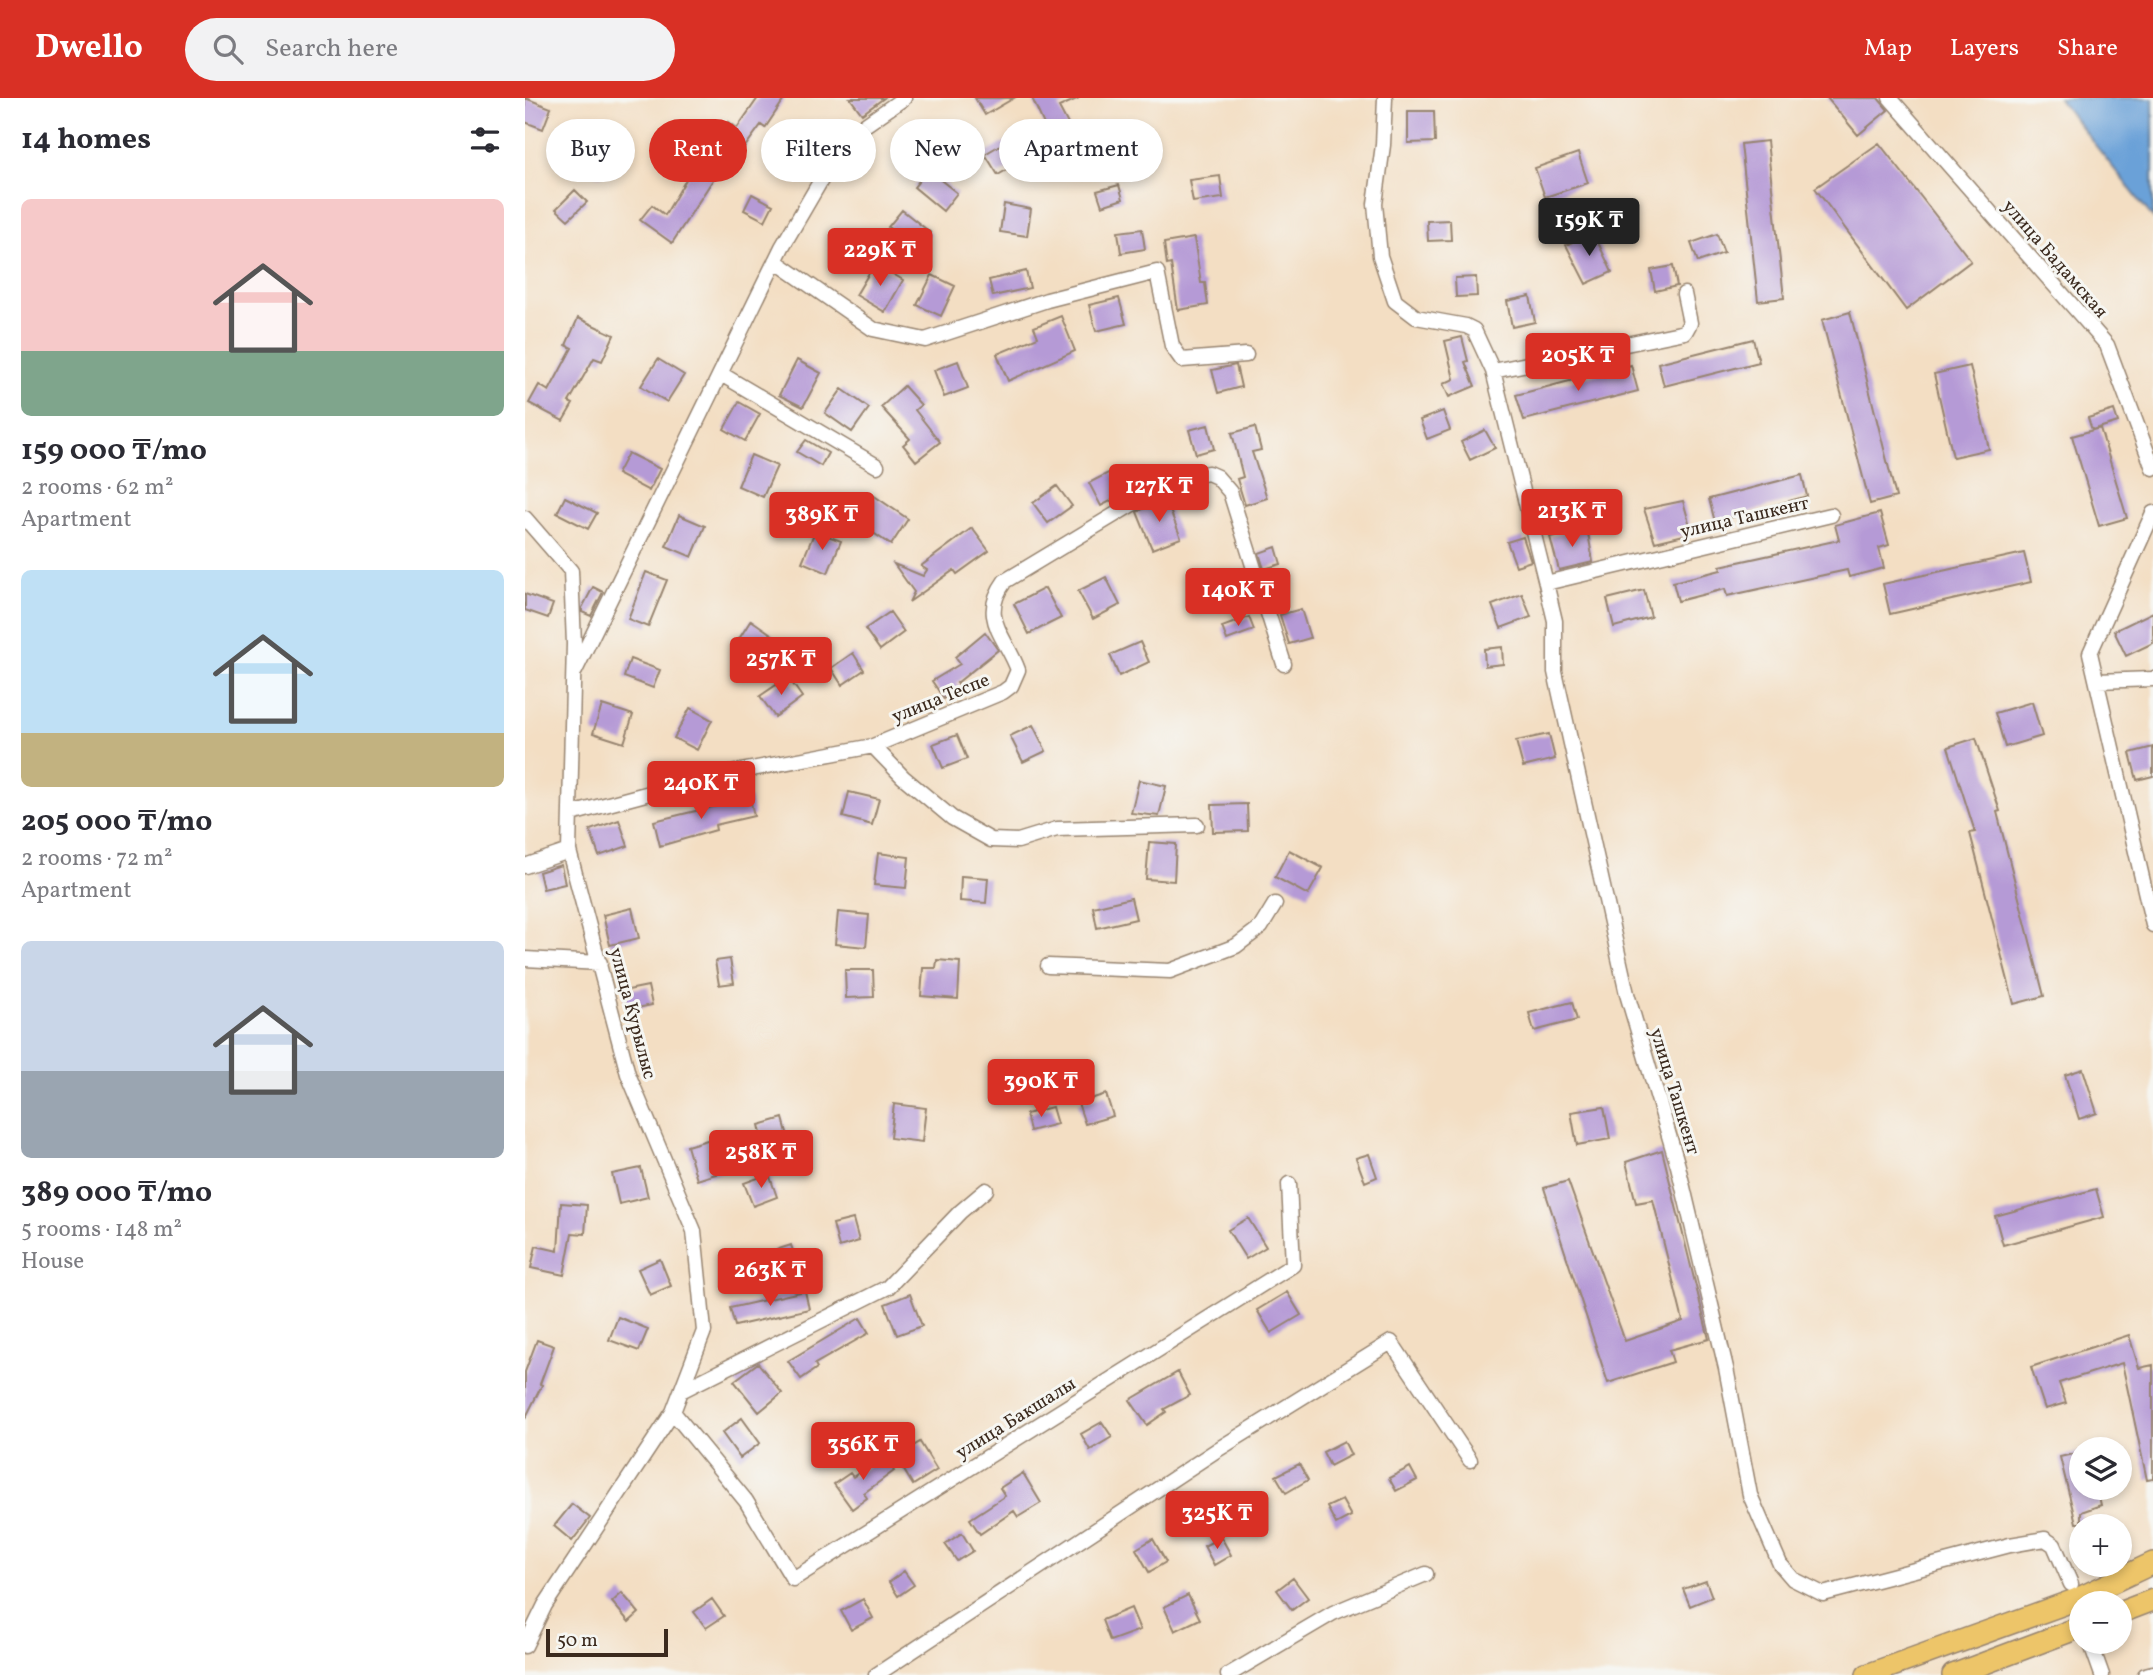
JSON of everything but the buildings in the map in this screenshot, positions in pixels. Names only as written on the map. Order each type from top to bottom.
[{"type":"main road","points":[[1867,1675],[2075,1600],[2153,1563]]},
{"type":"main road","points":[[2132,1608],[2153,1600]]},
{"type":"main road","points":[[1952,1675],[2069,1631]]},
{"type":"street","points":[[573,675],[775,261],[845,139],[904,98]]},
{"type":"street","points":[[1385,98],[1383,145],[1375,204],[1380,256],[1395,301],[1416,317],[1466,326],[1474,330],[1493,371],[1546,583]]},
{"type":"street","name":"улица Бадамская","points":[[1890,98],[2107,345],[2153,468]]},
{"type":"street","points":[[775,261],[873,329],[925,340],[1047,300],[1157,272],[1172,346],[1182,360],[1246,355]]},
{"type":"street","points":[[1493,371],[1685,331],[1690,323],[1684,293]]},
{"type":"street","points":[[721,374],[877,466]]},
{"type":"street","name":"улица Теспе","points":[[571,814],[709,777],[873,746],[1003,692],[1011,686],[1018,670],[994,621],[993,605],[1005,581],[1159,488],[1192,476],[1208,473],[1217,477],[1230,492],[1284,664]]},
{"type":"street","points":[[2153,513],[2090,653],[2153,925]]},
{"type":"street","name":"улица Ташкент","points":[[1831,515],[1546,583],[1555,621],[1555,672],[1627,994],[1678,1166],[1726,1368],[1750,1495],[1780,1564],[1793,1579],[1823,1594],[2010,1545],[2045,1539],[2054,1545],[2071,1584]]},
{"type":"street","name":"улица Курылыс","points":[[525,518],[571,571],[573,675],[569,851],[628,1074],[694,1231],[704,1332],[673,1412],[545,1605],[525,1646]]},
{"type":"street","points":[[2097,681],[2153,679]]},
{"type":"street","points":[[873,746],[903,778],[952,818],[991,841],[1018,841],[1057,829],[1197,825]]},
{"type":"street","points":[[525,866],[569,851]]},
{"type":"street","points":[[1048,966],[1170,971],[1236,946],[1261,927],[1275,904]]},
{"type":"street","points":[[525,959],[600,963]]},
{"type":"street","name":"улица Бакшалы","points":[[673,1412],[746,1501],[793,1579],[1293,1265],[1289,1184]]},
{"type":"street","points":[[681,1391],[888,1287],[960,1212],[986,1190]]},
{"type":"street","points":[[876,1675],[1217,1450],[1391,1342],[1470,1460]]},
{"type":"street","points":[[1228,1675],[1333,1613],[1426,1574]]},
{"type":"street","points":[[2094,1654],[2102,1675]]},
{"type":"street","points":[[2145,1675],[2153,1673]]},
{"type":"water","points":[[2058,98],[2153,98],[2153,218]]}]
